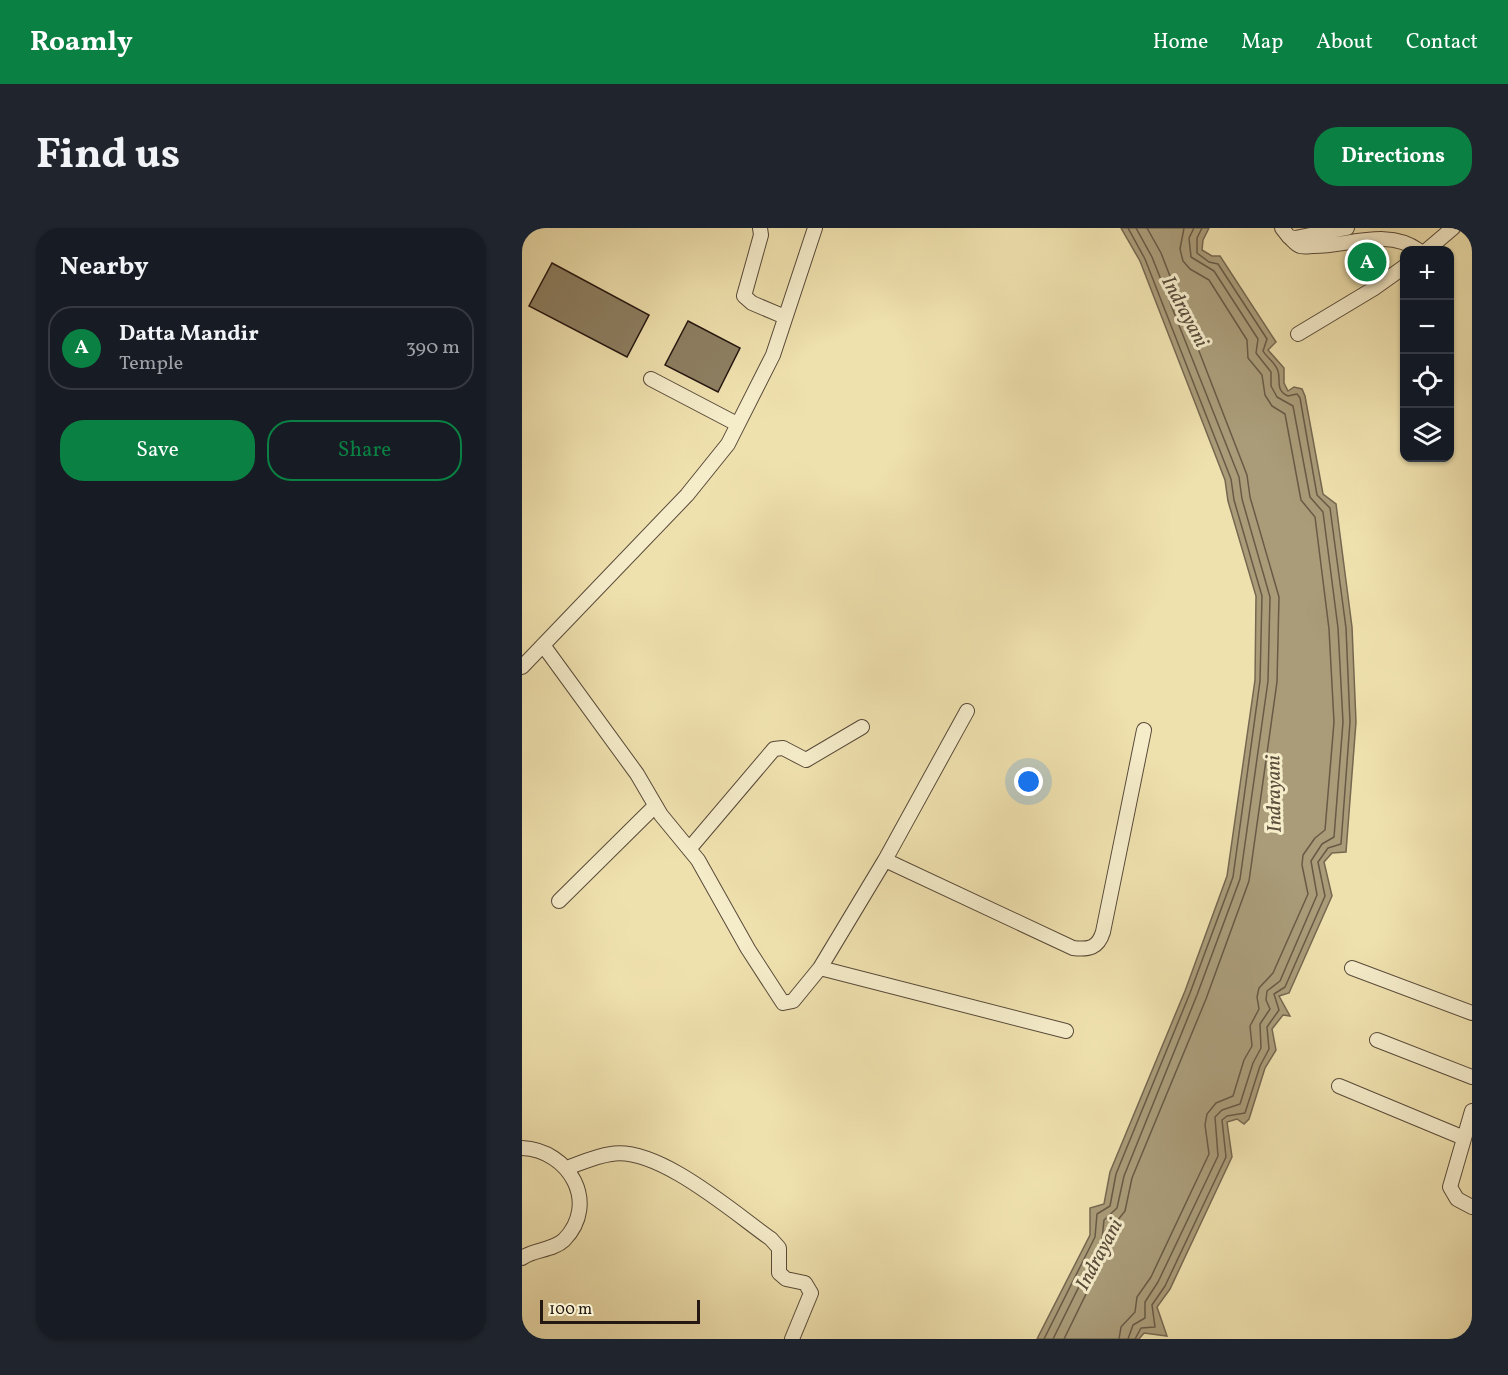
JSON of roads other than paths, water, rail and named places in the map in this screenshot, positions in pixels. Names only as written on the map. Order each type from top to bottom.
[{"type":"street","points":[[760,228],[761,235],[744,296],[752,303],[786,316]]},
{"type":"street","points":[[522,668],[687,495],[728,444],[772,355],[815,228]]},
{"type":"street","points":[[1286,232],[1347,228]]},
{"type":"street","points":[[1432,246],[1453,228]]},
{"type":"street","points":[[1286,232],[1300,246],[1328,246],[1374,238],[1397,240],[1413,246]]},
{"type":"street","points":[[1298,334],[1373,290],[1400,270]]},
{"type":"street","points":[[651,379],[737,424]]},
{"type":"street","points":[[543,645],[637,774],[656,806],[690,848],[783,1004],[793,1000],[820,968],[885,860],[967,711]]},
{"type":"street","points":[[690,848],[774,749],[783,748],[806,760],[862,727]]},
{"type":"street","points":[[885,860],[1073,948],[1086,950],[1095,946],[1103,932],[1144,730]]},
{"type":"street","points":[[559,901],[656,806]]},
{"type":"street","points":[[820,968],[1066,1031]]},
{"type":"street","points":[[1352,968],[1472,1014]]},
{"type":"street","points":[[1377,1040],[1472,1077]]},
{"type":"street","points":[[1339,1086],[1464,1138]]},
{"type":"street","points":[[1472,1111],[1450,1187],[1456,1199],[1472,1207]]},
{"type":"street","points":[[522,1148],[560,1161],[567,1168],[577,1186],[580,1200],[576,1223],[563,1241],[522,1258]]},
{"type":"street","points":[[567,1168],[612,1154],[638,1155],[665,1165],[771,1239],[779,1248],[778,1273],[786,1279],[805,1283],[811,1293],[809,1303],[792,1339]]},
{"type":"water","name":"Indrayani","points":[[1121,228],[1209,228],[1203,240],[1202,250],[1212,256],[1220,256],[1276,342],[1268,350],[1284,368],[1284,383],[1288,391],[1294,387],[1302,389],[1323,494],[1336,504],[1352,627],[1356,722],[1346,852],[1332,853],[1324,862],[1332,896],[1289,993],[1279,996],[1290,1016],[1283,1015],[1272,1029],[1276,1050],[1265,1068],[1249,1119],[1244,1124],[1237,1119],[1227,1122],[1232,1157],[1170,1289],[1157,1307],[1167,1336],[1144,1333],[1139,1339],[1037,1339],[1090,1235],[1090,1208],[1104,1204],[1110,1172],[1185,991],[1227,876],[1255,680],[1256,596],[1228,501],[1225,480],[1140,261]]},
{"type":"place","name":"Datta Mandir","points":[[1367,262]]}]
